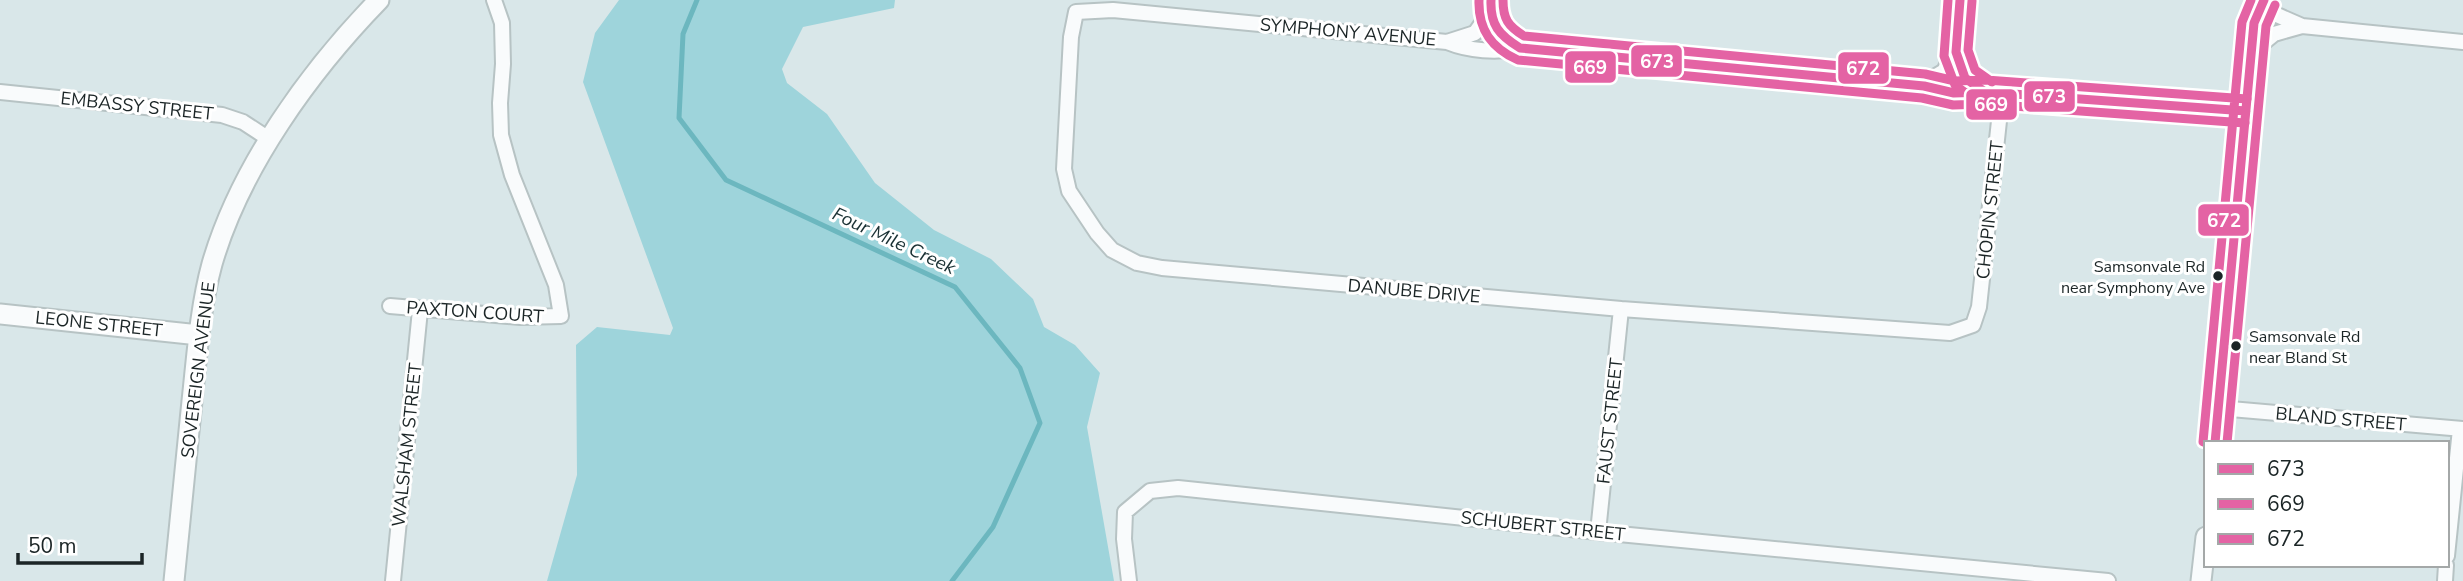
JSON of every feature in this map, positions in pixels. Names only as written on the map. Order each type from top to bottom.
[{"type":"street","name":"SOVEREIGN AVENUE","points":[[174,581],[199,335],[213,261],[241,192],[269,139],[330,54],[379,0]]},
{"type":"street","name":"PAXTON COURT","points":[[390,306],[520,317],[561,316],[556,285],[512,175],[502,135],[502,23],[494,0]]},
{"type":"street","points":[[1924,86],[1947,73],[1956,52],[1960,0]]},
{"type":"street","points":[[2215,441],[2258,1],[2277,15],[2302,26],[2463,42]]},
{"type":"street","points":[[1447,42],[1475,33],[1491,6]]},
{"type":"street","points":[[1491,6],[1497,33],[1520,48]]},
{"type":"street","name":"SYMPHONY AVENUE","points":[[1076,12],[1113,10],[1447,42],[1461,48],[1506,51],[1520,48],[1924,86],[1938,91],[1970,94],[1994,92],[2246,111]]},
{"type":"street","name":"DANUBE DRIVE","points":[[1076,12],[1070,50],[1063,169],[1069,191],[1097,233],[1112,250],[1137,263],[1162,268],[1621,309],[1950,333],[1973,325]]},
{"type":"street","points":[[2252,52],[2274,34],[2302,26]]},
{"type":"street","points":[[1956,52],[1965,78],[1994,92]]},
{"type":"street","name":"EMBASSY STREET","points":[[0,92],[222,115],[243,122],[269,139]]},
{"type":"street","name":"CHOPIN STREET","points":[[1973,325],[1979,307],[1994,92]]},
{"type":"street","name":"FAUST STREET","points":[[1598,533],[1621,309]]},
{"type":"street","name":"WALSHAM STREET","points":[[393,581],[420,310]]},
{"type":"street","name":"LEONE STREET","points":[[0,314],[199,335]]},
{"type":"street","name":"BLAND STREET","points":[[2218,408],[2461,429]]},
{"type":"street","points":[[2449,538],[2461,429]]},
{"type":"street","name":"SCHUBERT STREET","points":[[1129,581],[1124,539],[1125,512],[1150,491],[1178,488],[1968,575],[2108,581]]},
{"type":"street","points":[[2201,581],[2204,555]]},
{"type":"shaded area","points":[[619,0],[895,0],[894,8],[803,27],[782,69],[787,83],[827,114],[875,183],[934,230],[991,259],[1033,299],[1044,327],[1075,345],[1100,373],[1087,427],[1114,581],[547,581],[577,475],[576,345],[597,327],[670,335],[673,328],[583,82],[595,33]]},
{"type":"waterway","name":"Four Mile Creek","points":[[697,0],[683,34],[679,118],[726,180],[955,287],[1020,368],[1040,423],[993,527],[952,581]]},
{"type":"transit line","name":"669","points":[[1479,0],[1481,20],[1488,36],[1500,50],[1518,60],[1922,98],[1953,105],[1985,104],[2245,123]]},
{"type":"transit line","name":"673","points":[[1491,0],[1492,16],[1497,28],[1506,39],[1520,48],[1924,86],[1954,93],[1985,92],[2246,111]]},
{"type":"transit line","name":"672","points":[[1503,0],[1508,21],[1524,36],[1925,74],[1955,81],[1986,80],[2247,99]]},
{"type":"transit line","name":"669","points":[[1948,0],[1944,56],[1955,85],[1978,102]]},
{"type":"transit line","name":"673","points":[[1960,0],[1956,52],[1965,78],[1985,92]]},
{"type":"transit line","name":"672","points":[[2203,442],[2242,22],[2251,0]]},
{"type":"transit line","name":"673","points":[[2215,441],[2254,23],[2264,0]]},
{"type":"transit line","name":"672","points":[[1972,1],[1968,50],[1975,70],[1992,82]]},
{"type":"transit line","name":"669","points":[[2227,441],[2266,26],[2275,5]]},
{"type":"place","name":"Samsonvale Rd near Symphony Ave","points":[[2218,276]]},
{"type":"place","name":"Samsonvale Rd near Bland St","points":[[2236,346]]}]
